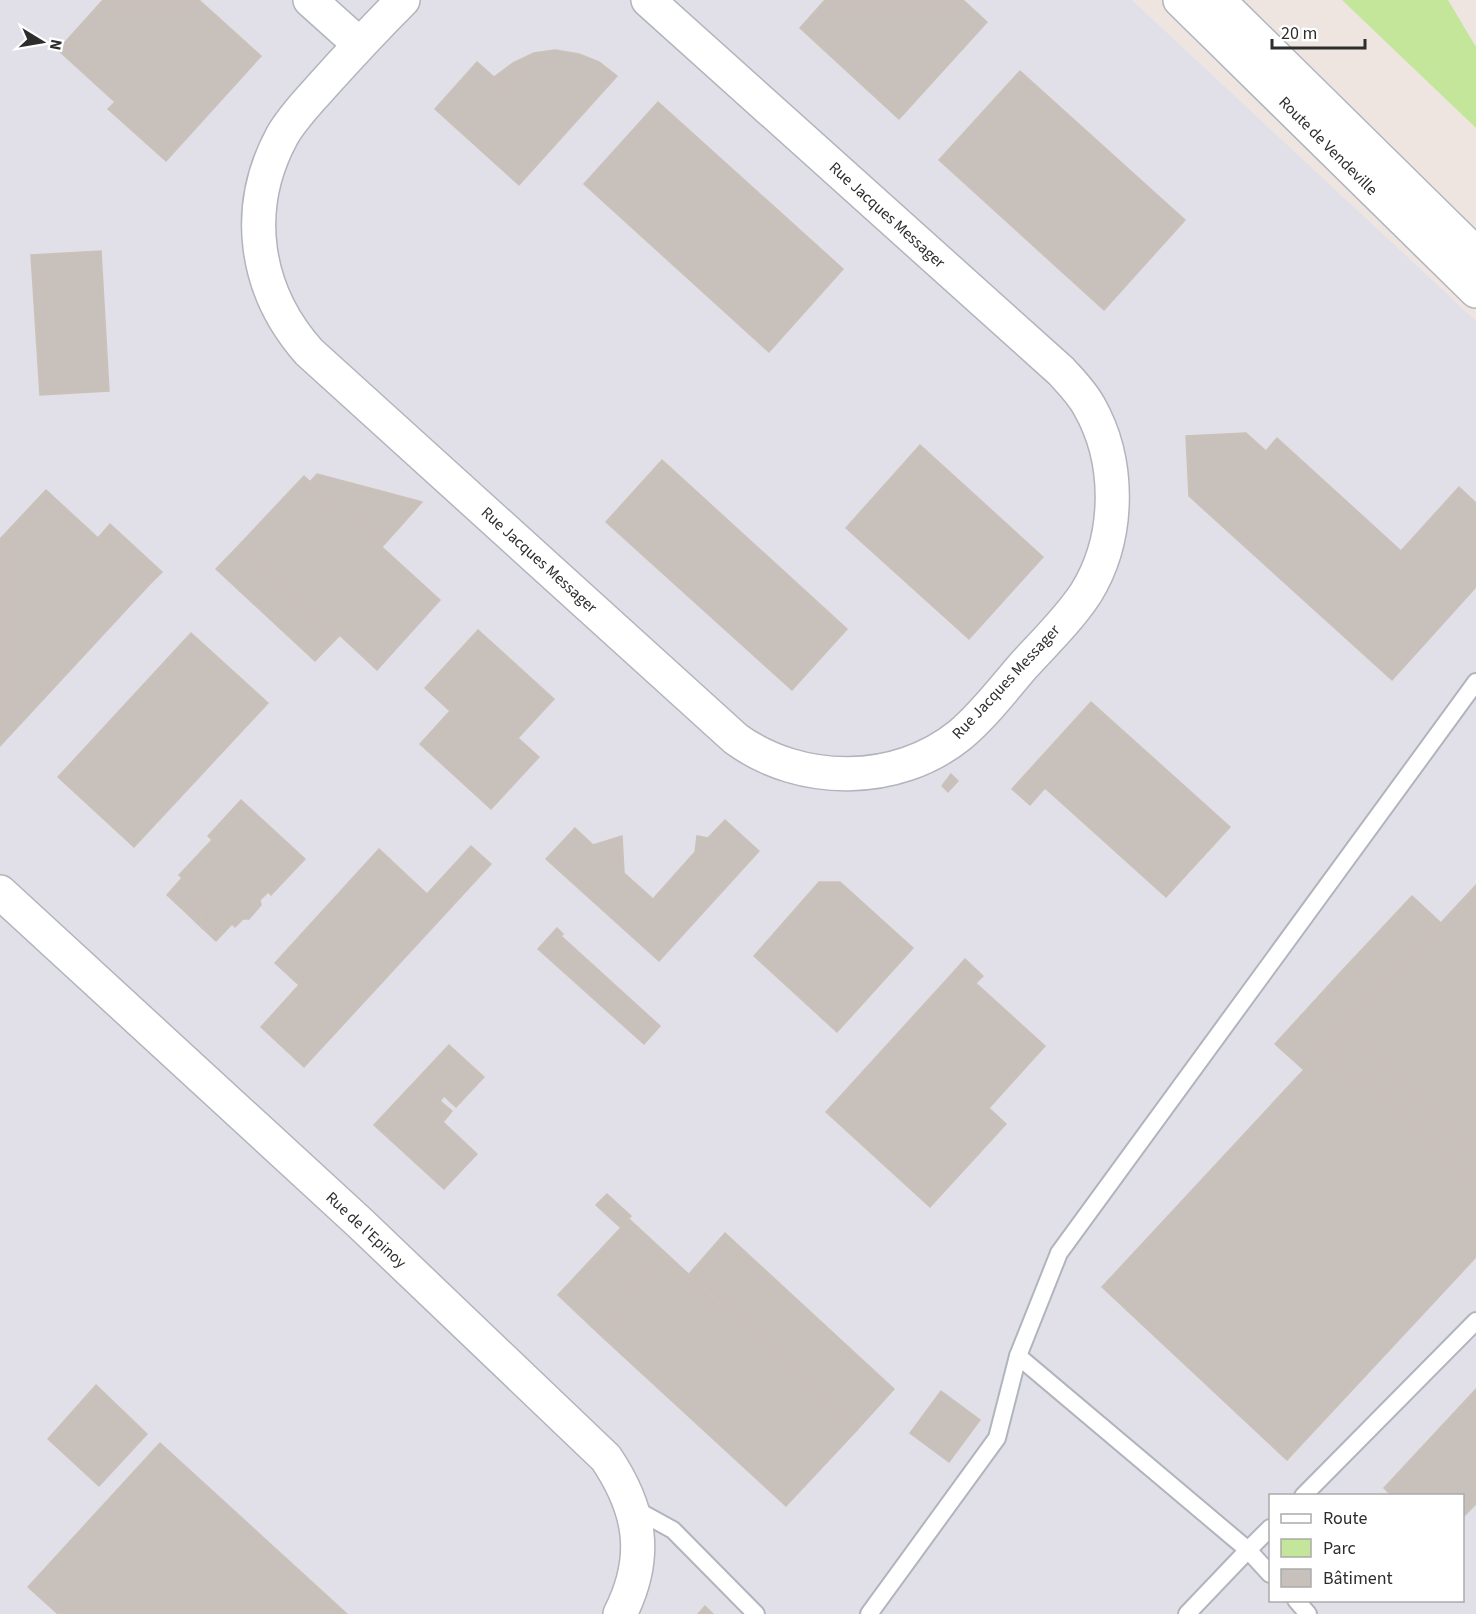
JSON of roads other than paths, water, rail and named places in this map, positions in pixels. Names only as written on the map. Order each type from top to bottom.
[{"type":"street","points":[[310,0],[358,44]]},
{"type":"street","name":"Rue Jacques Messager","points":[[403,0],[358,44],[294,118],[282,136],[274,155],[260,204],[260,251],[264,274],[272,298],[296,337],[432,464],[752,750],[782,763],[829,773],[876,772],[897,767],[926,756],[961,734],[1087,592],[1104,552],[1112,509],[1110,465],[1104,441],[1089,405],[1060,371],[648,0]]},
{"type":"street","name":"Route de Vendeville","points":[[1180,0],[1476,291]]},
{"type":"street","name":"Route de Vendeville","points":[[1218,0],[1476,254]]},
{"type":"street","name":"Rue de l'Epinoy","points":[[0,892],[360,1224],[606,1458],[624,1485],[633,1508],[638,1535],[637,1562],[632,1589],[620,1614]]},
{"type":"lane","points":[[869,1614],[997,1438],[1018,1356],[1059,1253],[1476,682]]},
{"type":"lane","points":[[1305,1494],[1476,1321]]},
{"type":"lane","points":[[1018,1356],[1248,1550],[1269,1573]]},
{"type":"lane","points":[[633,1508],[673,1530],[756,1614]]},
{"type":"lane","points":[[1187,1614],[1269,1529]]},
{"type":"lane","points":[[1298,1602],[1308,1614]]}]
